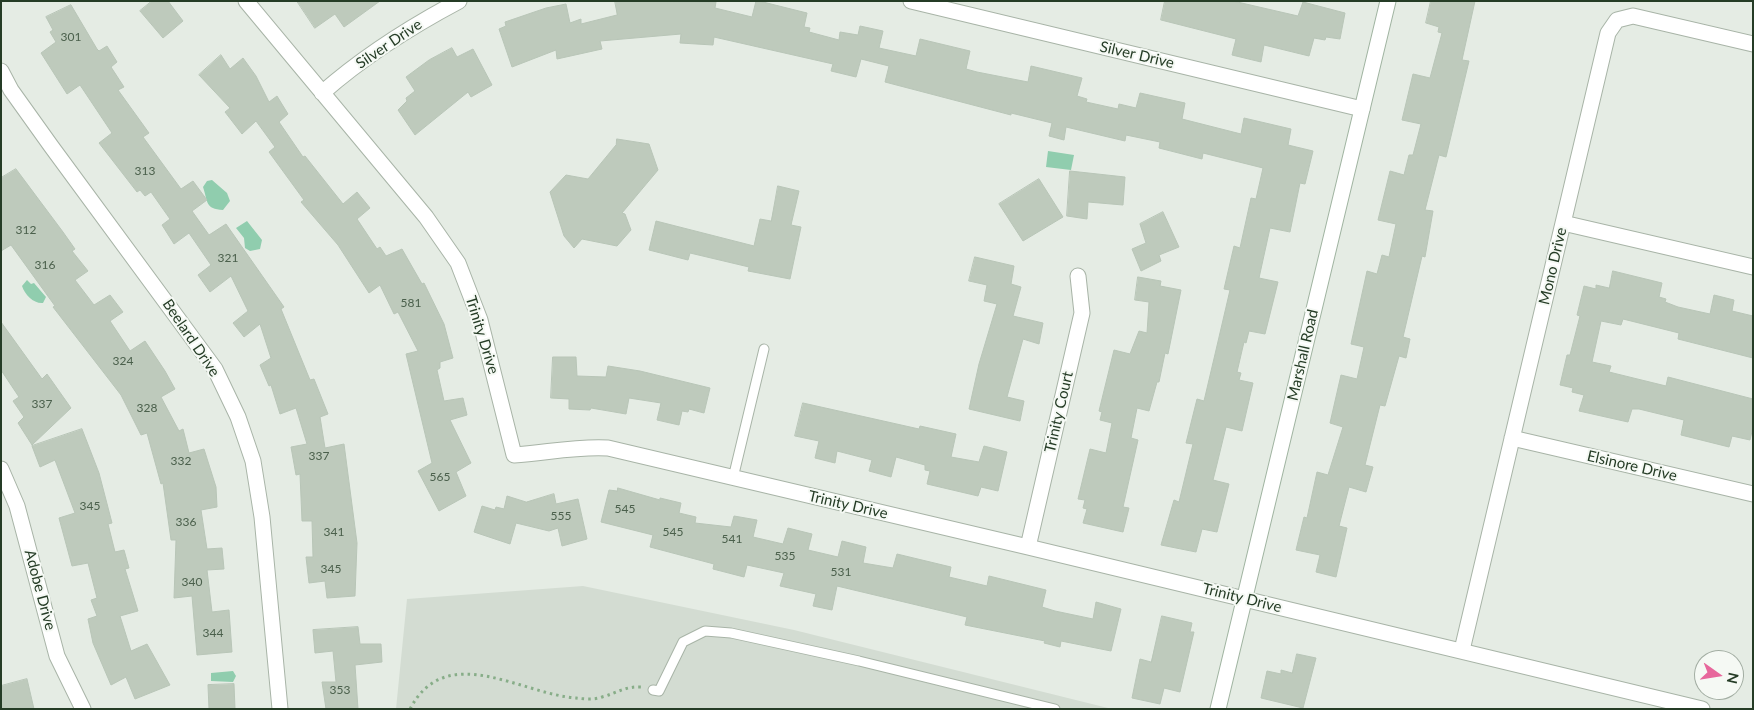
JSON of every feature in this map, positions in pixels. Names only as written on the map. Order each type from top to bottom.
[{"type":"street","name":"Trinity Drive","points":[[246,1],[426,217],[458,263],[480,320],[514,455],[545,453],[583,447],[608,448],[1028,546],[1702,709]]},
{"type":"street","name":"Silver Drive","points":[[322,94],[339,78],[412,26],[459,1]]},
{"type":"street","name":"Silver Drive","points":[[911,1],[1362,109]]},
{"type":"street","name":"Marshall Road","points":[[1218,709],[1388,1]]},
{"type":"street","name":"Mono Drive","points":[[1462,650],[1608,33],[1617,20],[1633,16],[1753,44]]},
{"type":"street","name":"Beelard Drive","points":[[1,71],[11,90],[51,146],[215,369],[238,417],[253,461],[262,516],[280,709]]},
{"type":"street","points":[[1564,223],[1753,267]]},
{"type":"street","name":"Trinity Court","points":[[1028,546],[1082,313],[1078,276]]},
{"type":"street","name":"Elsinore Drive","points":[[1512,438],[1753,494]]},
{"type":"street","name":"Adobe Drive","points":[[1,469],[17,506],[57,656],[83,709]]},
{"type":"lane","points":[[733,478],[764,348]]},
{"type":"lane","points":[[653,690],[659,691],[683,642],[705,631],[731,633],[859,661],[1056,709]]},
{"type":"path","points":[[410,709],[432,682],[455,673],[484,675],[545,693],[575,698],[602,698],[626,687],[641,686],[653,690]]},
{"type":"shaded area","points":[[1048,151],[1074,155],[1071,170],[1046,167]]},
{"type":"shaded area","points":[[212,180],[227,193],[230,201],[223,210],[213,208],[208,204],[203,187],[207,181]]},
{"type":"shaded area","points":[[247,221],[262,240],[260,249],[250,251],[245,248],[244,238],[236,228]]},
{"type":"shaded area","points":[[27,280],[31,284],[34,283],[46,297],[43,303],[33,300],[25,293],[22,286]]},
{"type":"shaded area","points":[[583,586],[794,630],[1112,709],[396,709],[407,599]]},
{"type":"shaded area","points":[[233,671],[236,676],[233,682],[211,681],[211,673]]},
{"type":"building","points":[[152,1],[168,1],[183,21],[163,38],[140,11]]},
{"type":"building","points":[[297,1],[380,1],[344,27],[335,14],[315,28]]},
{"type":"building","points":[[615,1],[716,2],[715,8],[752,17],[756,1],[759,1],[807,13],[804,27],[810,28],[809,32],[839,40],[840,32],[858,35],[860,26],[883,31],[879,48],[916,56],[920,39],[970,51],[966,69],[977,72],[1028,82],[1031,66],[1082,78],[1077,96],[1087,99],[1086,102],[1118,109],[1119,104],[1136,108],[1140,93],[1185,103],[1182,119],[1241,134],[1244,118],[1291,129],[1288,145],[1313,151],[1305,184],[1300,183],[1290,232],[1270,228],[1259,278],[1278,282],[1265,334],[1249,331],[1246,343],[1244,342],[1237,372],[1241,373],[1239,380],[1253,383],[1242,431],[1226,427],[1213,480],[1229,484],[1217,532],[1202,529],[1196,552],[1161,545],[1174,500],[1179,502],[1193,444],[1186,443],[1197,399],[1204,401],[1230,290],[1224,289],[1234,246],[1240,248],[1251,198],[1256,199],[1263,168],[1203,153],[1202,159],[1159,148],[1160,142],[1126,135],[1125,141],[1066,127],[1064,140],[1049,136],[1052,123],[1011,113],[1011,115],[885,82],[889,66],[861,59],[856,77],[831,71],[833,64],[714,37],[713,45],[680,43],[681,34],[600,41],[602,49],[557,59],[556,50],[512,67],[499,29],[506,26],[505,22],[546,8],[566,4],[570,23],[581,19],[581,24],[617,15]]},
{"type":"building","points":[[1165,1],[1233,1],[1298,16],[1303,2],[1345,13],[1340,39],[1326,37],[1325,40],[1314,38],[1309,56],[1264,45],[1261,62],[1232,55],[1236,39],[1161,20]]},
{"type":"building","points":[[1431,1],[1475,1],[1462,60],[1469,61],[1446,157],[1439,155],[1425,210],[1433,211],[1425,257],[1422,256],[1403,337],[1410,339],[1406,358],[1399,356],[1385,406],[1380,405],[1365,465],[1373,467],[1366,492],[1349,487],[1339,526],[1347,528],[1336,577],[1316,572],[1320,555],[1296,550],[1304,517],[1307,518],[1317,472],[1328,475],[1343,427],[1330,423],[1341,375],[1357,379],[1364,347],[1351,344],[1367,271],[1377,274],[1382,255],[1389,257],[1396,224],[1378,220],[1390,171],[1404,175],[1409,155],[1413,155],[1421,124],[1402,120],[1413,74],[1430,78],[1442,33],[1438,32],[1439,27],[1426,23]]},
{"type":"building","points":[[71,5],[97,49],[99,51],[107,46],[117,62],[111,67],[124,87],[118,90],[149,133],[143,137],[181,189],[193,181],[207,200],[192,211],[209,235],[226,224],[284,307],[281,309],[310,380],[314,379],[328,414],[320,417],[325,448],[344,444],[357,543],[355,596],[327,598],[325,581],[309,583],[306,557],[313,557],[312,521],[302,521],[300,474],[296,475],[291,447],[307,444],[296,408],[280,414],[271,385],[269,386],[260,365],[271,358],[260,324],[244,337],[233,323],[248,311],[231,276],[210,292],[198,275],[211,265],[189,233],[174,244],[162,225],[170,219],[151,192],[145,196],[140,190],[137,192],[99,143],[112,133],[80,85],[67,94],[41,53],[56,42],[50,32],[53,30],[46,17]]},
{"type":"building","points":[[452,48],[457,57],[473,49],[492,85],[471,97],[468,92],[415,135],[398,110],[407,101],[406,98],[415,91],[406,77],[429,60]]},
{"type":"building","points":[[221,55],[230,69],[243,58],[256,76],[269,102],[277,96],[288,114],[279,122],[303,157],[305,156],[343,204],[357,192],[370,208],[357,219],[377,249],[380,247],[386,256],[402,249],[422,284],[424,283],[444,324],[453,358],[440,362],[440,368],[437,370],[444,401],[463,398],[467,415],[450,420],[471,463],[456,472],[466,496],[439,511],[418,471],[432,463],[406,354],[418,351],[398,312],[394,314],[380,285],[369,293],[338,245],[301,202],[304,200],[269,152],[275,147],[256,121],[242,134],[225,112],[230,108],[199,75]]},
{"type":"building","points":[[617,139],[649,144],[658,170],[622,213],[625,214],[631,230],[617,246],[582,239],[574,248],[564,236],[550,192],[566,175],[588,179],[616,145]]},
{"type":"building","points":[[16,169],[75,249],[72,251],[88,271],[75,280],[94,305],[110,295],[123,312],[110,321],[130,351],[145,341],[165,371],[175,389],[161,397],[179,431],[183,429],[189,453],[204,449],[216,487],[217,507],[201,510],[207,549],[222,548],[224,569],[207,570],[212,612],[229,610],[232,652],[197,655],[192,596],[174,598],[176,540],[171,540],[163,483],[161,484],[147,433],[141,435],[121,395],[53,307],[55,306],[11,245],[1,251],[1,178]]},
{"type":"building","points":[[1070,171],[1125,177],[1123,205],[1088,202],[1087,219],[1067,216]]},
{"type":"building","points":[[1039,179],[1063,217],[1023,241],[999,204]]},
{"type":"building","points":[[778,186],[799,191],[791,225],[801,227],[790,279],[748,271],[749,267],[690,253],[688,260],[649,250],[656,221],[754,246],[760,219],[771,221]]},
{"type":"building","points":[[1163,212],[1179,247],[1159,255],[1161,261],[1141,271],[1132,249],[1146,243],[1140,224]]},
{"type":"building","points":[[975,257],[1014,266],[1011,284],[1021,287],[1013,316],[1043,323],[1039,344],[1023,339],[1007,397],[1024,401],[1020,421],[969,409],[979,364],[997,304],[984,301],[987,285],[969,281]]},
{"type":"building","points":[[1613,271],[1662,283],[1659,297],[1666,299],[1665,302],[1678,307],[1710,314],[1714,295],[1734,300],[1732,311],[1753,316],[1753,358],[1678,339],[1679,333],[1623,319],[1621,325],[1601,321],[1592,362],[1611,366],[1609,372],[1666,386],[1668,377],[1753,399],[1753,427],[1750,440],[1732,436],[1729,447],[1681,435],[1684,420],[1639,409],[1632,409],[1628,422],[1579,411],[1584,395],[1572,392],[1573,388],[1560,385],[1567,355],[1570,355],[1580,316],[1577,315],[1584,286],[1596,289],[1596,285],[1609,288]]},
{"type":"building","points":[[1138,277],[1161,281],[1160,286],[1181,290],[1168,354],[1165,353],[1159,382],[1157,382],[1149,411],[1137,408],[1131,438],[1138,440],[1123,507],[1129,508],[1123,532],[1083,523],[1087,509],[1083,508],[1085,500],[1078,499],[1090,449],[1106,453],[1112,423],[1100,420],[1102,412],[1099,411],[1114,350],[1130,354],[1139,331],[1147,333],[1149,302],[1135,300]]},
{"type":"building","points":[[1,322],[42,379],[47,374],[71,408],[32,445],[18,423],[24,417],[13,401],[19,397],[1,370]]},
{"type":"building","points":[[553,357],[576,357],[577,376],[606,377],[608,366],[640,371],[710,388],[704,413],[689,409],[688,412],[682,411],[679,425],[657,420],[661,403],[629,398],[626,414],[591,408],[590,410],[569,409],[569,399],[551,398]]},
{"type":"building","points":[[803,403],[919,429],[920,426],[956,434],[951,457],[979,462],[984,446],[1007,452],[998,491],[981,487],[978,496],[927,484],[930,471],[925,470],[925,465],[896,457],[891,477],[869,471],[872,460],[837,451],[835,463],[815,458],[819,441],[795,436]]},
{"type":"building","points":[[82,429],[99,473],[112,523],[108,524],[115,552],[124,550],[129,568],[125,569],[138,611],[120,616],[131,651],[147,644],[170,685],[135,699],[126,677],[111,685],[93,643],[88,619],[97,616],[91,600],[97,598],[88,563],[72,566],[59,518],[75,513],[55,460],[40,467],[32,446]]},
{"type":"building","points":[[618,488],[660,500],[660,498],[681,503],[679,513],[696,517],[695,523],[731,527],[734,516],[757,520],[753,537],[783,544],[788,528],[812,534],[808,550],[838,557],[842,541],[866,547],[863,563],[893,568],[897,554],[951,567],[949,577],[987,586],[989,576],[1046,590],[1042,607],[1055,611],[1093,619],[1096,602],[1121,609],[1111,651],[1061,641],[1060,647],[1044,643],[1045,641],[965,625],[967,617],[837,586],[832,610],[813,606],[816,594],[780,586],[784,573],[747,565],[744,577],[713,569],[714,564],[650,547],[653,535],[601,522],[609,490],[617,491]]},
{"type":"building","points":[[554,494],[556,504],[578,499],[587,539],[562,546],[558,528],[549,531],[516,523],[510,544],[474,532],[482,506],[495,510],[496,507],[504,509],[507,496],[526,502]]},
{"type":"building","points":[[1162,616],[1192,623],[1190,632],[1194,632],[1180,692],[1164,688],[1160,704],[1132,698],[1140,659],[1151,662]]},
{"type":"building","points":[[358,627],[360,644],[381,644],[382,662],[355,665],[358,709],[326,709],[322,682],[336,682],[333,651],[315,653],[313,630]]},
{"type":"building","points":[[1297,654],[1316,658],[1303,708],[1261,698],[1267,671],[1281,674],[1281,670],[1292,673]]},
{"type":"building","points":[[27,679],[34,709],[1,709],[1,686]]},
{"type":"building","points":[[234,684],[235,709],[209,709],[208,685]]}]
